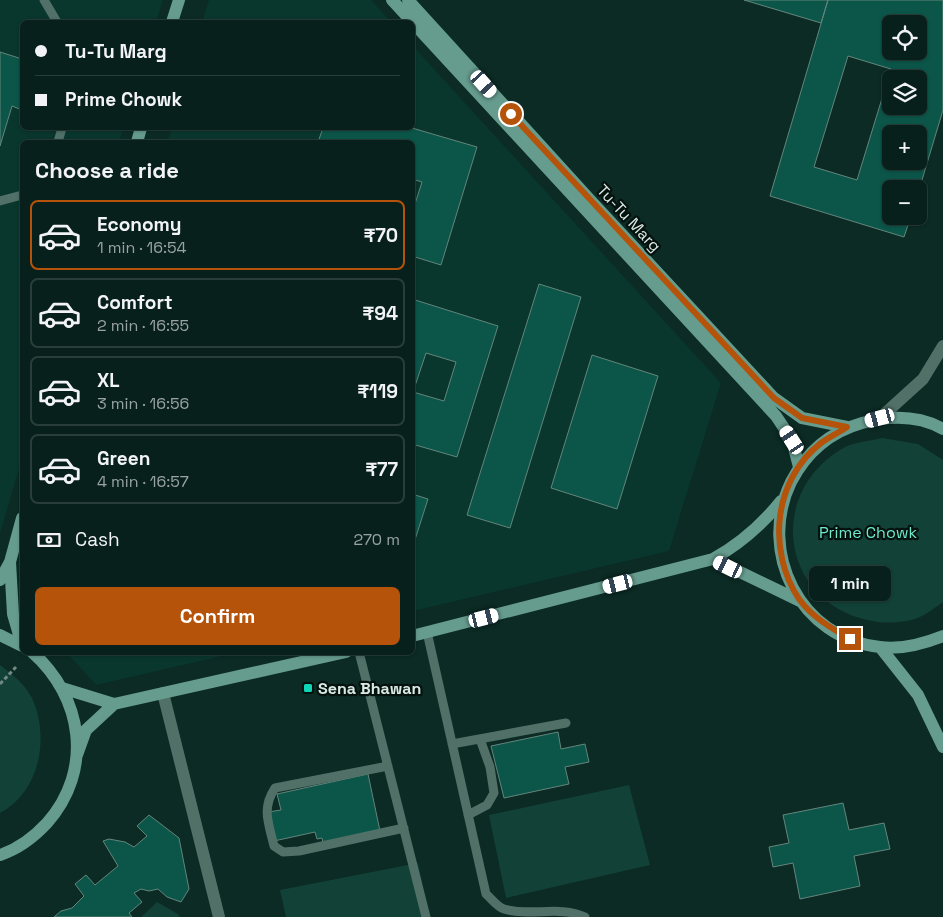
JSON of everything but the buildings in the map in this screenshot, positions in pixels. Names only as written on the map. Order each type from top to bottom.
[{"type":"main road","points":[[173,20],[179,0]]},
{"type":"main road","name":"Tu-Tu Marg","points":[[392,0],[410,20]]},
{"type":"main road","name":"Tu-Tu Marg","points":[[408,0],[774,398],[802,418],[847,427]]},
{"type":"main road","name":"Tu-Tu Marg","points":[[415,25],[776,416],[792,440],[799,467]]},
{"type":"main road","points":[[415,635],[713,560],[743,541],[764,522],[783,499],[799,467],[820,444],[847,427],[880,418],[920,421],[943,429]]},
{"type":"main road","points":[[783,499],[779,520],[778,542],[789,582],[800,601]]},
{"type":"main road","points":[[0,580],[10,562],[20,525]]},
{"type":"main road","points":[[713,560],[800,601],[829,627],[850,639],[880,647],[917,646],[943,636]]},
{"type":"main road","points":[[10,562],[13,614],[20,638]]},
{"type":"main road","points":[[0,635],[20,644]]},
{"type":"main road","points":[[880,647],[918,695],[943,747]]},
{"type":"main road","points":[[35,655],[50,670],[62,688],[72,713],[77,755]]},
{"type":"main road","points":[[0,855],[22,844],[40,831],[54,815],[70,783],[86,730],[114,704],[333,655]]},
{"type":"main road","points":[[62,688],[114,704]]},
{"type":"street","points":[[880,418],[923,379],[943,346]]},
{"type":"street","points":[[162,693],[219,917]]},
{"type":"lane","points":[[44,0],[56,20]]},
{"type":"lane","points":[[0,201],[20,196]]},
{"type":"lane","points":[[427,632],[486,894],[502,909],[529,912],[568,912],[585,917]]},
{"type":"lane","points":[[360,655],[426,917]]},
{"type":"lane","points":[[452,744],[566,722]]},
{"type":"lane","points":[[468,815],[487,805],[494,794],[490,767],[480,739]]},
{"type":"lane","points":[[388,766],[275,788],[268,798],[266,810],[274,846],[283,852],[298,850],[404,828]]},
{"type":"path","points":[[0,684],[16,667]]},
{"type":"shaded area","points":[[0,0],[163,0],[157,20],[20,20],[20,130],[123,130],[120,140],[20,140],[20,466],[0,533]]},
{"type":"shaded area","points":[[209,0],[371,0],[389,20],[203,20]]},
{"type":"shaded area","points":[[415,48],[721,383],[669,551],[415,611],[415,140],[168,140],[171,130],[415,130]]},
{"type":"shaded area","points":[[69,655],[226,655],[96,685]]},
{"type":"green space","name":"Prime Chowk","points":[[882,438],[918,444],[943,460],[943,602],[918,618],[899,622],[872,621],[841,611],[818,593],[802,571],[794,545],[794,518],[802,491],[819,467],[849,445]]},
{"type":"green space","points":[[0,665],[22,684],[32,698],[40,729],[40,746],[38,762],[24,792],[14,804],[0,813]]},
{"type":"green space","points":[[629,785],[650,865],[506,898],[489,815]]},
{"type":"green space","points":[[418,863],[429,917],[286,917],[280,890]]},
{"type":"green space","points":[[157,902],[178,914],[180,917],[141,917]]},
{"type":"place","name":"Sena Bhawan","points":[[308,688]]},
{"type":"route","points":[[511,114],[774,398],[802,418],[827,425],[847,427],[820,444],[799,467],[783,499],[779,520],[778,542],[789,582],[800,601],[822,623],[850,639]]}]
